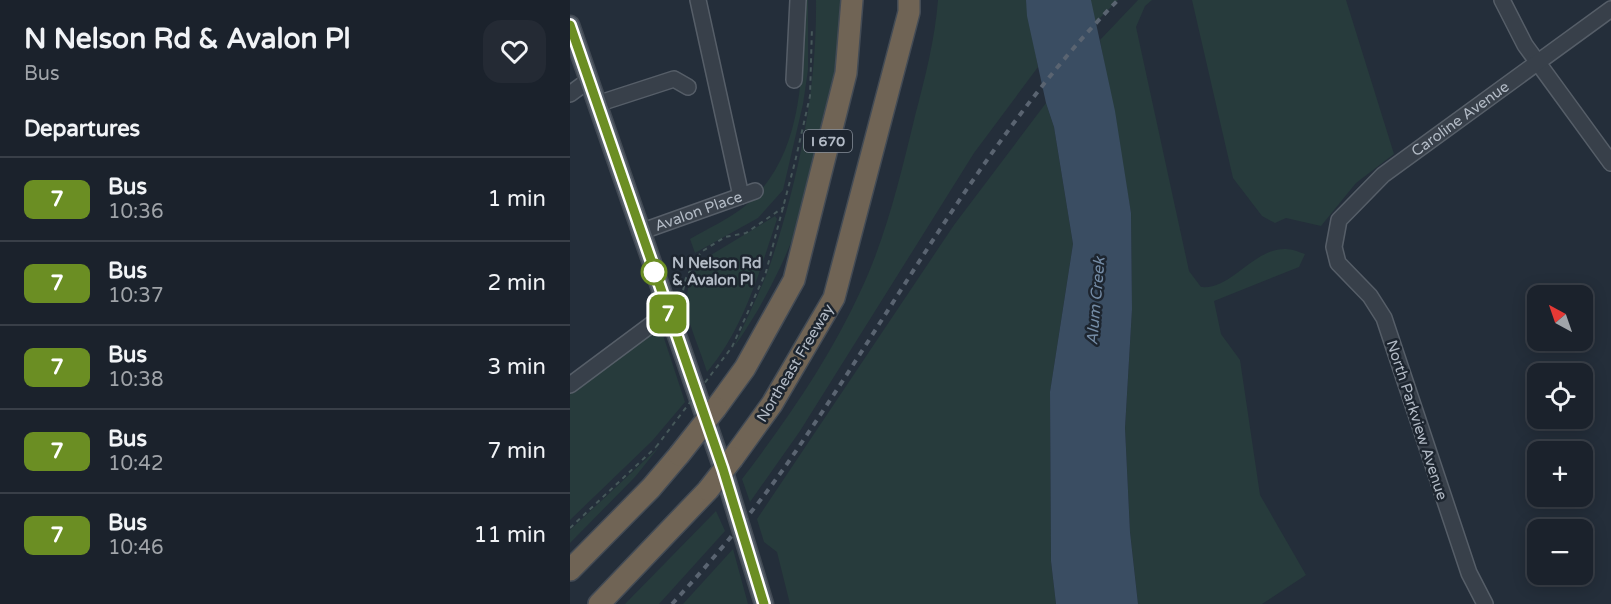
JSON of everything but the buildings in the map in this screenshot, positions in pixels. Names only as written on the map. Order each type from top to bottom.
[{"type":"highway","name":"I 670","points":[[570,570],[598,544],[679,455],[716,408],[745,368],[794,280],[846,72],[852,0]]},
{"type":"highway","name":"Northeast Freeway","points":[[599,604],[708,490],[733,458],[772,404],[834,298],[909,12],[909,0]]},
{"type":"main road","points":[[570,25],[730,492],[764,604]]},
{"type":"street","name":"Avalon Place","points":[[640,232],[748,193],[698,0]]},
{"type":"street","points":[[794,80],[798,0]]},
{"type":"street","points":[[1502,0],[1537,64],[1611,163]]},
{"type":"street","name":"Caroline Avenue","points":[[1334,247],[1339,220],[1383,176],[1611,9]]},
{"type":"street","points":[[597,104],[674,79],[688,87]]},
{"type":"street","points":[[570,94],[589,80]]},
{"type":"street","name":"North Parkview Avenue","points":[[1334,247],[1342,270],[1370,296],[1384,318],[1469,573],[1485,604]]},
{"type":"street","points":[[570,385],[668,312]]},
{"type":"path","points":[[570,528],[656,447],[732,347],[766,272],[783,207],[810,96],[813,21]]},
{"type":"green space","points":[[803,0],[808,0],[808,70],[803,104],[783,190],[758,218],[695,253],[690,239],[745,206],[765,186],[779,163],[790,137],[800,83]]},
{"type":"green space","points":[[816,0],[840,0],[833,91],[825,137],[798,226],[780,268],[734,347],[771,262],[798,165],[810,100],[816,34]]},
{"type":"green space","points":[[938,0],[1026,0],[1038,67],[974,153],[800,431],[750,502],[742,479],[822,364],[849,315],[878,249],[898,183],[926,73]]},
{"type":"green space","points":[[1089,0],[1118,0],[1094,24]]},
{"type":"green space","points":[[1138,0],[1152,0],[1145,6],[1136,27],[1189,271],[1201,287],[1212,286],[1223,282],[1253,261],[1274,250],[1288,249],[1305,254],[1299,267],[1214,301],[1221,334],[1240,360],[1260,495],[1306,575],[1262,604],[1138,604],[1130,532],[1125,428],[1132,309],[1131,213],[1100,40]]},
{"type":"green space","points":[[1192,0],[1346,0],[1394,154],[1356,183],[1321,226],[1286,218],[1275,223],[1262,216],[1233,178]]},
{"type":"green space","points":[[1046,103],[1054,127],[1073,244],[1050,392],[1051,561],[1056,604],[790,604],[777,552],[764,542],[757,519],[954,225]]},
{"type":"green space","points":[[775,216],[777,219],[749,299],[731,338],[707,372],[688,316],[688,290],[692,276],[701,261]]},
{"type":"green space","points":[[648,335],[663,335],[685,402],[652,441],[570,520],[570,393]]},
{"type":"green space","points":[[659,447],[635,477],[570,543],[570,530]]},
{"type":"green space","points":[[716,511],[725,531],[659,604],[625,604]]},
{"type":"green space","points":[[733,549],[748,604],[683,604]]},
{"type":"water","name":"Alum Creek","points":[[1026,0],[1091,0],[1115,111],[1131,213],[1132,309],[1125,428],[1130,532],[1138,604],[1056,604],[1051,561],[1050,392],[1073,244],[1054,127],[1046,103],[1027,16]]},
{"type":"railway","points":[[672,604],[739,527],[785,466],[949,215],[1028,104],[1118,0]]},
{"type":"bus line","name":"7","points":[[570,25],[723,469],[764,604]]},
{"type":"place","name":"N Nelson Rd & Avalon Pl","points":[[654,272]]}]
